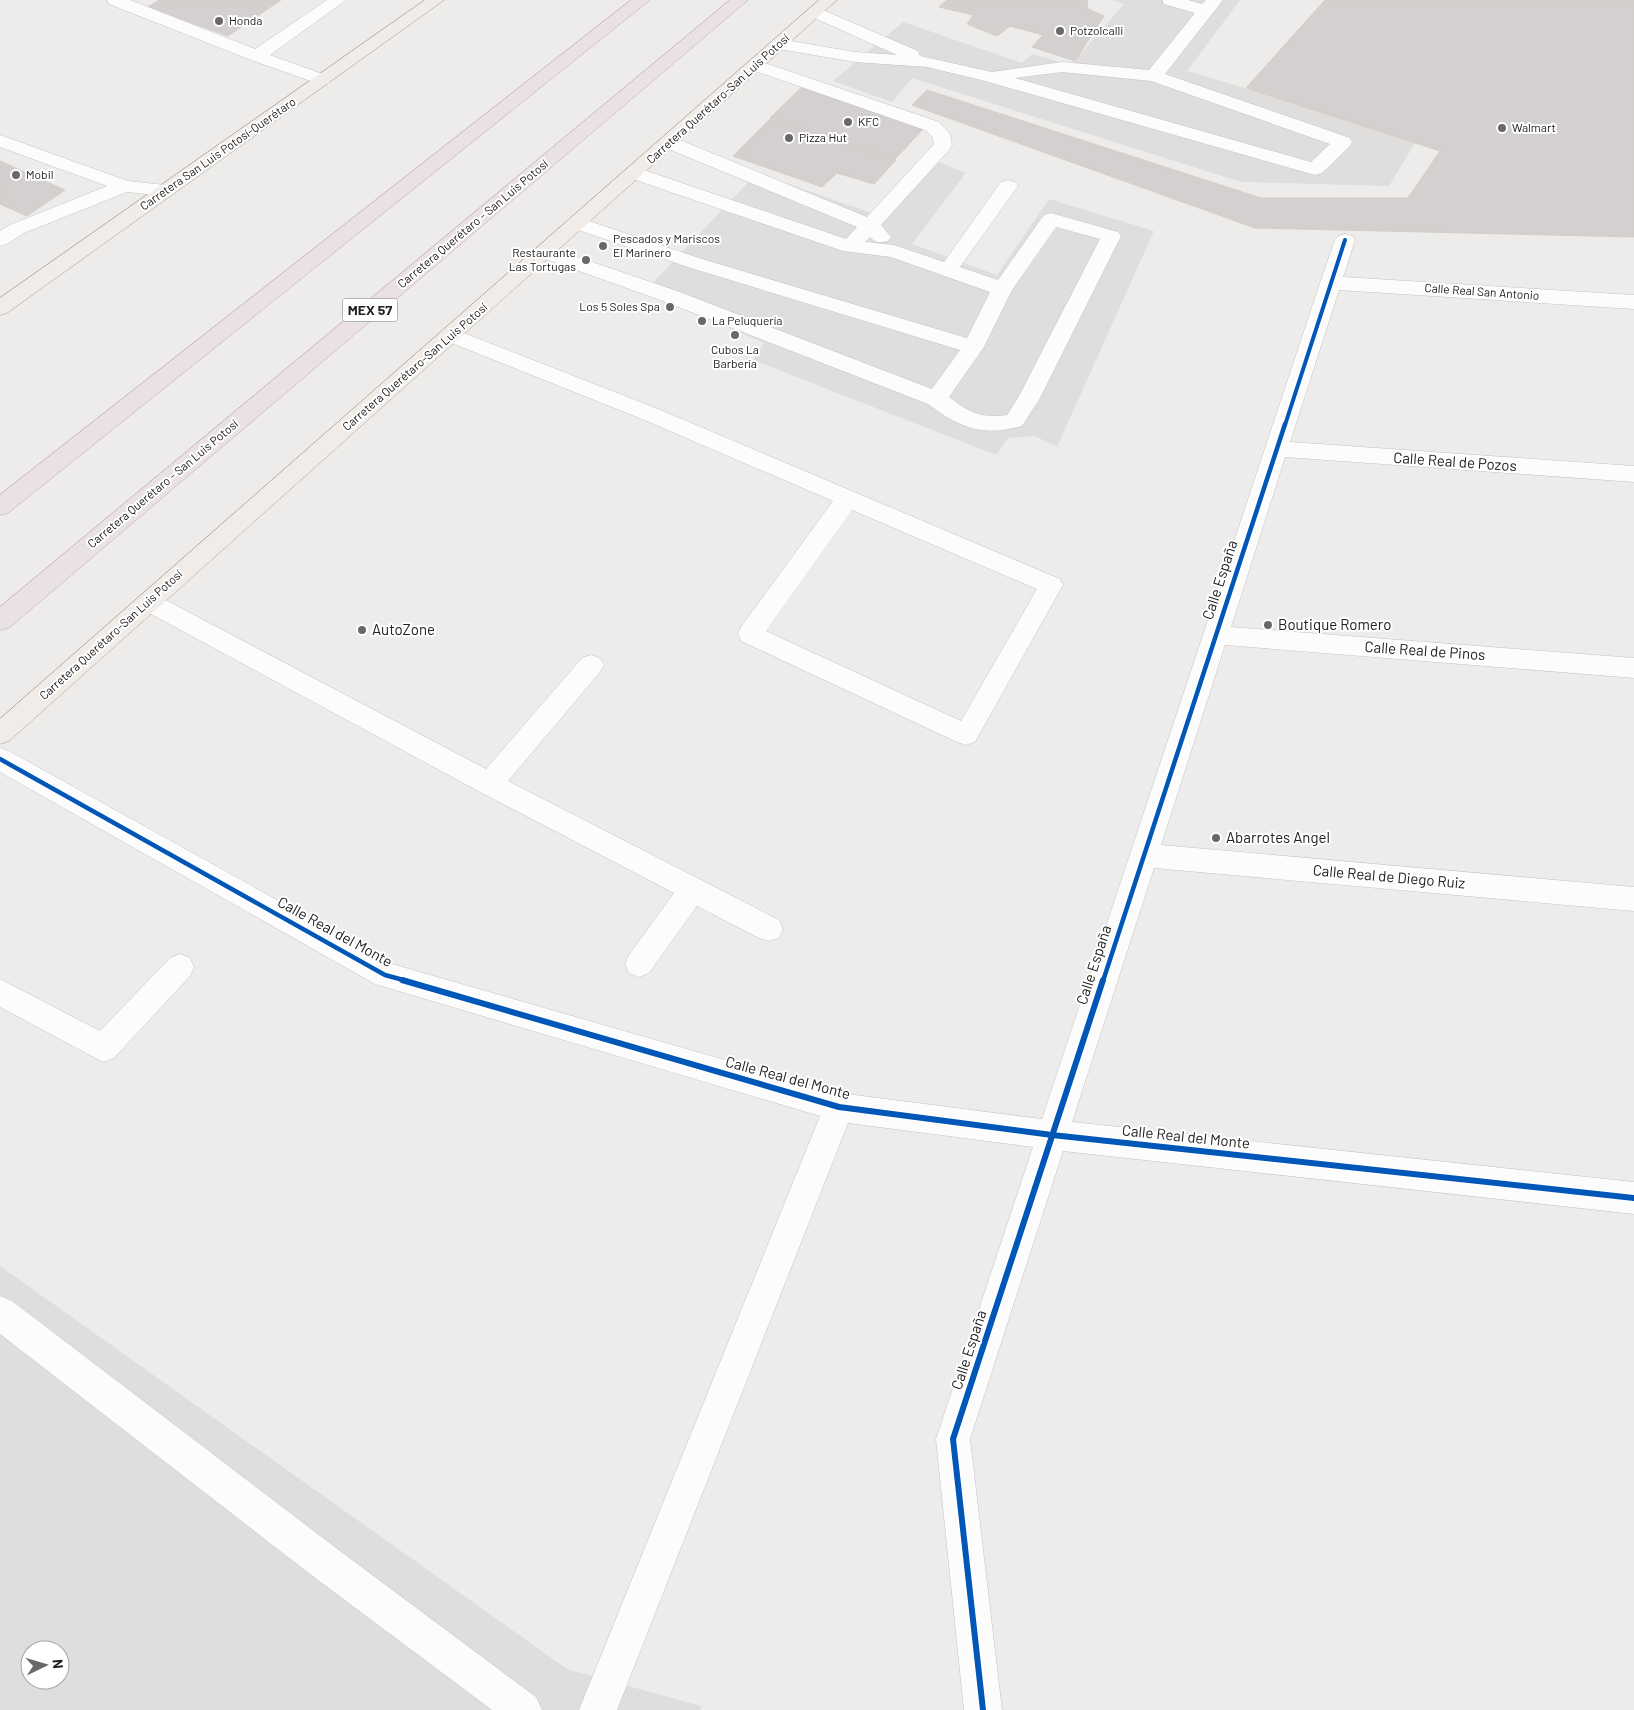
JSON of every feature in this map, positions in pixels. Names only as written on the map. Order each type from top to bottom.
[{"type":"highway","points":[[0,507],[642,0]]},
{"type":"highway","name":"Carretera Querétaro - San Luis Potosí","points":[[0,621],[740,0]]},
{"type":"main road","name":"Carretera San Luis Potosí-Querétaro","points":[[0,308],[436,0]]},
{"type":"main road","name":"Carretera Querétaro-San Luis Potosí","points":[[0,734],[823,6]]},
{"type":"street","points":[[115,0],[322,80]]},
{"type":"street","points":[[257,56],[338,0]]},
{"type":"street","points":[[1170,0],[1211,6]]},
{"type":"street","points":[[823,6],[926,62]]},
{"type":"street","points":[[1154,76],[1211,6]]},
{"type":"street","points":[[779,44],[855,57],[926,62],[990,77],[1315,169],[1343,142],[1154,76],[1062,67],[990,77]]},
{"type":"street","points":[[756,65],[932,126],[941,134],[943,145],[850,247]]},
{"type":"street","points":[[0,141],[125,186],[167,190]]},
{"type":"street","points":[[668,142],[869,225],[894,251]]},
{"type":"street","points":[[634,173],[850,247],[894,251],[1002,289]]},
{"type":"street","points":[[0,240],[17,229],[125,186]]},
{"type":"street","points":[[948,270],[1008,186]]},
{"type":"street","points":[[576,223],[684,280],[936,399],[959,416],[990,426],[1014,421],[1028,400],[1111,236],[1051,219],[1002,289],[973,347],[936,399]]},
{"type":"street","name":"Calle España","points":[[983,1710],[952,1439],[1345,240]]},
{"type":"street","points":[[544,252],[684,280],[973,347]]},
{"type":"street","name":"Calle Real San Antonio","points":[[1330,283],[1634,302]]},
{"type":"street","points":[[451,335],[650,414],[848,498],[1051,585],[966,735],[750,634],[848,498]]},
{"type":"street","name":"Calle Real de Pozos","points":[[1276,449],[1634,474]]},
{"type":"street","points":[[149,602],[489,784],[769,929]]},
{"type":"street","name":"Calle Real de Pinos","points":[[1215,635],[1634,668]]},
{"type":"street","points":[[489,784],[591,666]]},
{"type":"street","name":"Calle Real del Monte","points":[[0,759],[385,976],[839,1107],[1052,1135],[1634,1198]]},
{"type":"street","name":"Calle Real de Diego Ruiz","points":[[1143,855],[1634,899]]},
{"type":"street","points":[[639,964],[693,889]]},
{"type":"street","points":[[0,992],[103,1048],[180,966]]},
{"type":"street","points":[[598,1710],[839,1107]]},
{"type":"street","points":[[3,1321],[523,1710]]},
{"type":"shaded area","points":[[1111,0],[1240,0],[1187,71],[1418,138],[1389,186],[1241,182],[912,78],[892,102],[833,81],[903,22],[1022,63],[1032,54],[1071,65],[1124,4]]},
{"type":"shaded area","points":[[926,157],[966,173],[912,244],[997,275],[1049,199],[1154,231],[1057,447],[1035,436],[1008,438],[996,455],[753,360],[764,343],[645,291],[757,173],[872,213]]},
{"type":"shaded area","points":[[0,1266],[567,1669],[701,1706],[701,1710],[0,1710]]},
{"type":"building","name":"Honda","points":[[159,0],[281,0],[228,36],[148,7]]},
{"type":"building","name":"Potzolcalli","points":[[947,0],[1087,0],[1088,9],[1104,16],[1075,61],[1032,47],[1043,35],[1010,26],[997,36],[967,24],[973,15],[939,7]]},
{"type":"building","name":"Walmart","points":[[1325,0],[1634,0],[1634,237],[1255,228],[912,105],[927,90],[1261,198],[1408,198],[1440,151],[1246,88]]},
{"type":"building","name":"KFC","points":[[803,86],[926,126],[895,159],[770,118]]},
{"type":"building","name":"Pizza Hut","points":[[770,119],[896,160],[874,184],[837,173],[822,187],[733,156]]},
{"type":"building","name":"Mobil","points":[[0,161],[65,190],[27,216],[0,204]]},
{"type":"cycle path","points":[[983,1710],[953,1439],[1345,240]]},
{"type":"cycle path","points":[[0,759],[385,975],[839,1107],[1052,1135],[1634,1198]]},
{"type":"place","name":"Honda","points":[[219,21]]},
{"type":"place","name":"Potzolcalli","points":[[1060,31]]},
{"type":"place","name":"KFC","points":[[848,122]]},
{"type":"place","name":"Walmart","points":[[1502,128]]},
{"type":"place","name":"Pizza Hut","points":[[789,138]]},
{"type":"place","name":"Mobil","points":[[16,175]]},
{"type":"place","name":"Pescados y Mariscos El Marinero","points":[[603,246]]},
{"type":"place","name":"Restaurante Las Tortugas","points":[[586,260]]},
{"type":"place","name":"Los 5 Soles Spa","points":[[670,307]]},
{"type":"place","name":"La Peluquería","points":[[702,321]]},
{"type":"place","name":"Cubos La Barbería","points":[[735,335]]},
{"type":"place","name":"Boutique Romero","points":[[1268,625]]},
{"type":"place","name":"AutoZone","points":[[362,630]]},
{"type":"place","name":"Abarrotes Angel","points":[[1216,838]]}]
